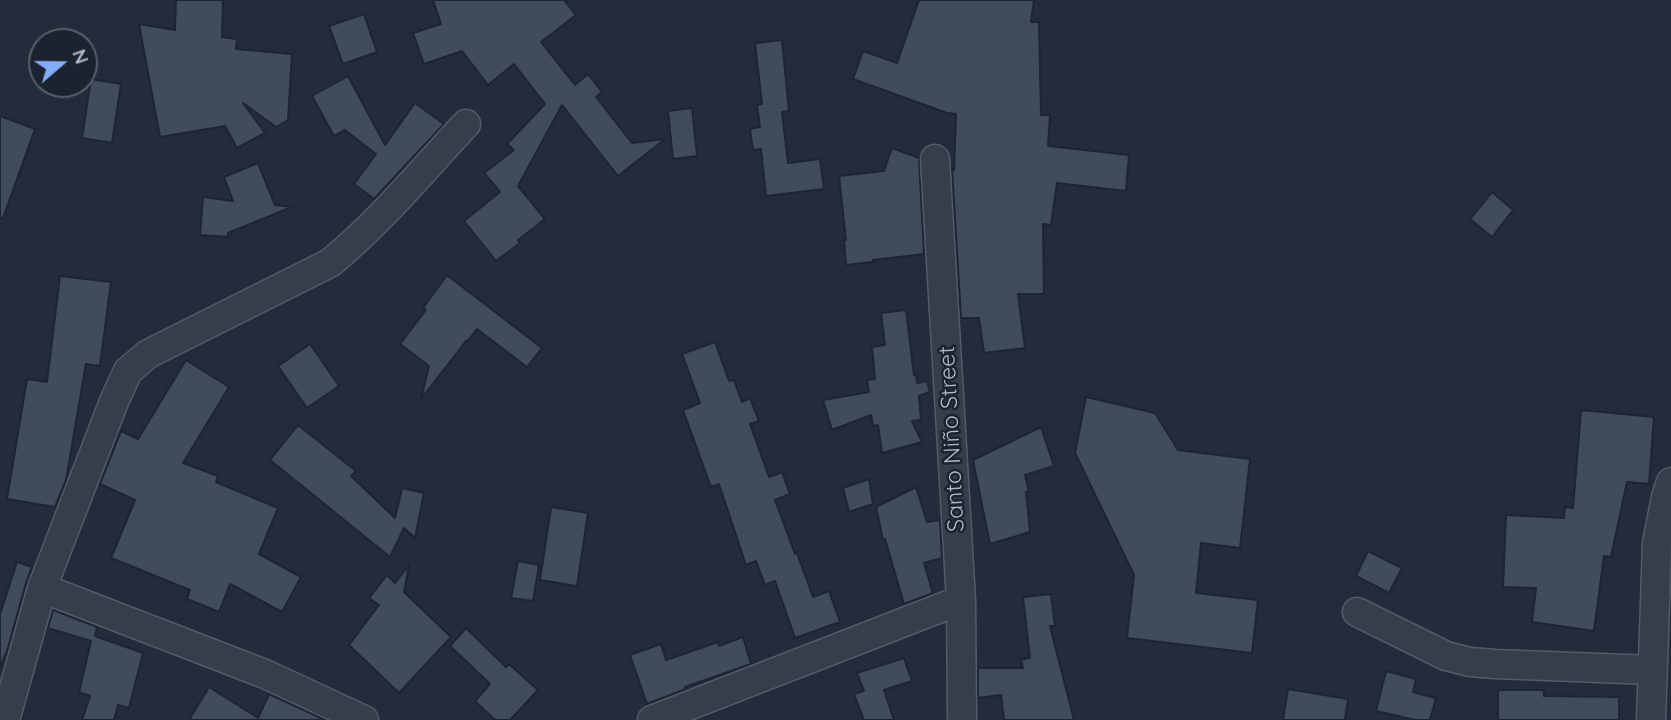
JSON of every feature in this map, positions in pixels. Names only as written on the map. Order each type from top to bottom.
[{"type":"street","points":[[5,720],[42,588],[128,371],[148,354],[330,263],[354,244],[466,124]]},
{"type":"street","name":"Santo Niño Street","points":[[935,159],[961,600],[962,720]]},
{"type":"street","points":[[1651,720],[1657,543],[1671,482]]},
{"type":"street","points":[[42,588],[265,674],[364,720]]},
{"type":"street","points":[[652,720],[961,600]]},
{"type":"street","points":[[1357,612],[1446,656],[1470,662],[1652,670]]},
{"type":"building","points":[[176,0],[223,0],[222,37],[237,39],[236,49],[292,54],[288,120],[276,127],[243,103],[265,133],[237,148],[225,126],[160,137],[139,24],[175,30]]},
{"type":"building","points":[[433,0],[564,0],[576,15],[541,42],[575,85],[588,74],[602,92],[596,97],[632,143],[665,139],[618,176],[562,105],[518,186],[545,219],[496,261],[464,221],[500,192],[484,173],[514,150],[507,144],[545,104],[514,64],[488,85],[462,51],[424,64],[413,33],[441,24]]},
{"type":"building","points":[[919,0],[1034,0],[1031,22],[1039,22],[1041,115],[1050,115],[1048,146],[1129,155],[1126,191],[1057,183],[1051,225],[1043,224],[1044,294],[1018,294],[1025,348],[984,353],[979,318],[961,318],[952,169],[954,170],[956,114],[853,79],[863,51],[897,63]]},
{"type":"building","points":[[364,14],[377,52],[343,64],[329,26]]},
{"type":"building","points":[[782,40],[789,111],[782,112],[788,163],[820,159],[824,189],[766,196],[761,149],[753,150],[750,129],[760,127],[757,105],[762,104],[755,43]]},
{"type":"building","points":[[348,76],[385,145],[415,103],[444,124],[374,199],[354,184],[376,154],[345,130],[334,136],[312,96]]},
{"type":"building","points":[[98,80],[121,84],[112,143],[82,138],[88,98],[98,98]]},
{"type":"building","points":[[692,108],[697,156],[673,159],[668,111]]},
{"type":"building","points":[[0,116],[35,129],[3,218],[0,218]]},
{"type":"building","points":[[892,148],[919,158],[924,254],[846,265],[839,176],[884,171]]},
{"type":"building","points":[[258,163],[275,205],[292,207],[228,233],[228,237],[200,235],[203,197],[233,201],[224,177]]},
{"type":"building","points":[[1492,192],[1513,210],[1492,237],[1470,219]]},
{"type":"building","points":[[447,275],[542,348],[527,367],[477,329],[421,399],[429,366],[400,344],[426,310],[423,308]]},
{"type":"building","points":[[60,276],[111,282],[100,366],[86,364],[66,480],[55,507],[7,499],[27,379],[47,382]]},
{"type":"building","points":[[906,310],[914,375],[916,374],[917,383],[927,381],[930,392],[919,396],[921,420],[912,421],[922,442],[882,453],[878,425],[873,426],[871,415],[832,430],[823,400],[869,392],[867,380],[875,379],[872,347],[885,345],[881,313]]},
{"type":"building","points":[[715,342],[729,381],[734,380],[742,402],[750,398],[759,421],[750,424],[769,477],[782,472],[790,494],[775,500],[813,597],[829,591],[840,622],[795,638],[775,581],[765,585],[756,561],[746,565],[719,484],[711,487],[683,410],[700,403],[682,354]]},
{"type":"building","points":[[310,344],[339,386],[307,408],[278,366]]},
{"type":"building","points":[[186,360],[229,387],[183,463],[218,476],[216,482],[278,508],[259,554],[301,577],[282,612],[230,584],[219,612],[187,599],[190,590],[111,558],[135,500],[100,484],[121,431],[138,439]]},
{"type":"building","points":[[1086,397],[1155,413],[1178,450],[1250,459],[1240,548],[1201,543],[1196,593],[1258,600],[1252,653],[1127,638],[1134,575],[1075,453]]},
{"type":"building","points":[[1581,410],[1654,417],[1649,484],[1627,482],[1611,557],[1604,556],[1594,631],[1532,622],[1536,588],[1503,587],[1506,515],[1564,518],[1565,507],[1573,508]]},
{"type":"building","points":[[298,425],[356,471],[351,476],[395,518],[402,488],[424,493],[415,538],[404,528],[390,557],[270,460]]},
{"type":"building","points":[[1041,427],[1054,466],[1025,475],[1029,492],[1026,492],[1030,532],[990,544],[973,460]]},
{"type":"building","points":[[869,479],[873,504],[849,512],[843,488]]},
{"type":"building","points":[[916,487],[927,522],[940,520],[942,558],[924,563],[933,593],[904,604],[885,539],[883,540],[876,507]]},
{"type":"building","points":[[551,507],[588,513],[577,586],[540,580]]},
{"type":"building","points":[[1368,551],[1402,568],[1389,593],[1356,576]]},
{"type":"building","points":[[518,561],[539,565],[533,601],[511,598]]},
{"type":"building","points":[[17,562],[32,567],[0,667],[0,614]]},
{"type":"building","points":[[409,565],[404,592],[451,637],[399,693],[349,645],[379,605],[369,598],[387,575],[395,583]]},
{"type":"building","points":[[1051,594],[1055,626],[1050,626],[1074,720],[1004,720],[1001,695],[978,698],[978,668],[1023,668],[1021,660],[1030,658],[1023,597]]},
{"type":"building","points":[[53,610],[97,627],[95,636],[143,653],[129,708],[118,705],[114,720],[82,720],[90,696],[79,692],[91,641],[48,628]]},
{"type":"building","points":[[466,628],[506,667],[509,664],[538,690],[510,720],[495,720],[475,701],[490,684],[450,646]]},
{"type":"building","points":[[743,637],[751,664],[685,687],[686,689],[647,704],[630,655],[661,644],[666,660],[718,642],[719,646]]},
{"type":"building","points":[[904,658],[912,681],[884,690],[894,720],[864,720],[854,694],[864,691],[857,673]]},
{"type":"building","points":[[1386,671],[1416,679],[1413,692],[1436,698],[1430,720],[1415,720],[1376,711]]},
{"type":"building","points":[[209,687],[258,718],[269,694],[325,720],[189,720]]},
{"type":"building","points":[[1288,689],[1348,699],[1345,720],[1283,720]]},
{"type":"building","points":[[1498,690],[1544,690],[1544,696],[1619,697],[1619,720],[1498,720]]}]
